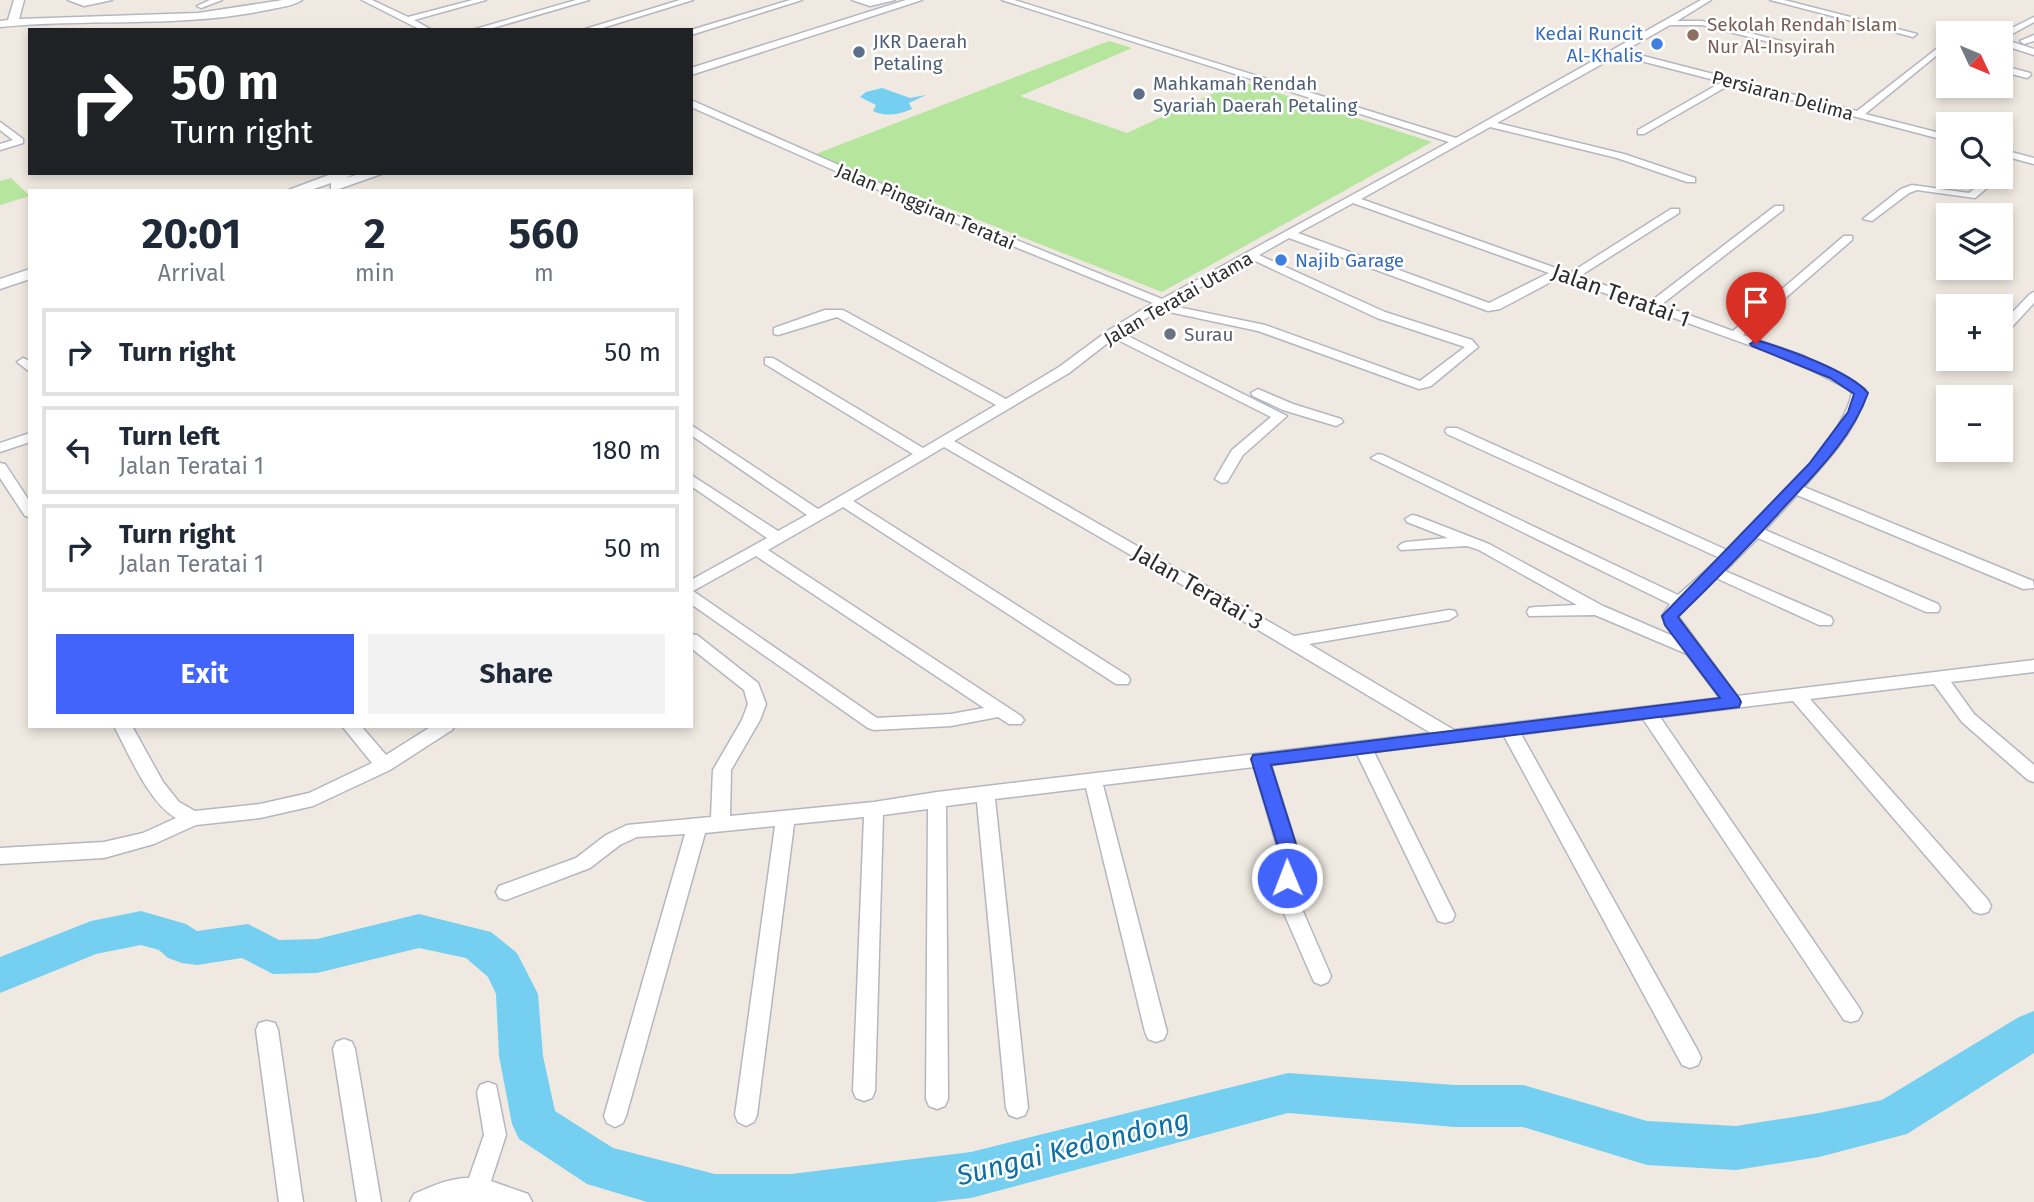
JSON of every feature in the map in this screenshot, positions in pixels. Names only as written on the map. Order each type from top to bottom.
[{"type":"street","points":[[14,18],[19,0]]},
{"type":"street","points":[[72,0],[84,4],[107,0]]},
{"type":"street","points":[[201,6],[218,0]]},
{"type":"street","points":[[0,22],[14,18],[40,21],[192,17],[262,8],[297,0]]},
{"type":"street","points":[[369,0],[424,28]]},
{"type":"street","points":[[407,20],[482,0]]},
{"type":"street","points":[[483,28],[585,0]]},
{"type":"street","points":[[593,28],[690,0]]},
{"type":"street","points":[[693,32],[798,0]]},
{"type":"street","points":[[693,71],[807,31],[858,4],[891,0]]},
{"type":"street","points":[[693,63],[917,0]]},
{"type":"street","points":[[1006,0],[1456,141]]},
{"type":"street","name":"Jalan Teratai Utama","points":[[693,586],[1064,370],[1113,333],[1160,304],[1707,0]]},
{"type":"street","points":[[1774,0],[1913,34]]},
{"type":"street","points":[[2013,31],[2034,19]]},
{"type":"street","points":[[1668,23],[1710,24],[1777,41]]},
{"type":"street","points":[[2029,50],[2034,38]]},
{"type":"street","points":[[2029,50],[2034,44]]},
{"type":"street","name":"Persiaran Delima","points":[[1617,52],[1936,135]]},
{"type":"street","points":[[1858,115],[1934,52]]},
{"type":"street","points":[[2013,71],[2027,75]]},
{"type":"street","points":[[1641,132],[1731,81]]},
{"type":"street","name":"Jalan Pinggiran Teratai","points":[[693,104],[944,215],[1160,304],[1261,328],[1419,385],[1426,383],[1472,347],[1468,343],[1416,324],[1381,314],[1251,255]]},
{"type":"street","points":[[1488,124],[1620,156],[1690,180]]},
{"type":"street","points":[[0,125],[20,141],[0,147]]},
{"type":"street","points":[[2013,155],[2034,161]]},
{"type":"street","points":[[2013,162],[2019,157]]},
{"type":"street","points":[[299,189],[343,175]]},
{"type":"street","points":[[328,189],[371,175]]},
{"type":"street","points":[[1868,219],[1911,188],[1936,188]]},
{"type":"street","points":[[1939,189],[1971,195],[1979,189]]},
{"type":"street","name":"Jalan Teratai 1","points":[[1353,199],[1734,335],[1824,370],[1853,385],[1861,393],[1854,413],[1795,489],[1730,557],[1681,603]]},
{"type":"street","points":[[1652,306],[1779,208]]},
{"type":"street","points":[[1289,234],[1488,307],[1496,306],[1565,275],[1675,211]]},
{"type":"street","points":[[1734,335],[1848,238]]},
{"type":"street","points":[[0,284],[28,275]]},
{"type":"street","points":[[0,293],[28,285]]},
{"type":"street","points":[[2013,318],[2034,296]]},
{"type":"street","points":[[778,331],[829,313],[839,313],[1005,404]]},
{"type":"street","points":[[1113,333],[1203,375],[1280,416],[1237,453],[1222,479]]},
{"type":"street","points":[[769,361],[923,454]]},
{"type":"street","points":[[1203,375],[1223,377],[1288,407],[1336,422]]},
{"type":"street","points":[[693,430],[817,516]]},
{"type":"street","points":[[1452,431],[1730,557]]},
{"type":"street","points":[[0,448],[28,438]]},
{"type":"street","name":"Jalan Teratai 3","points":[[944,441],[1451,736]]},
{"type":"street","points":[[1378,458],[1681,603],[1670,616],[1671,621],[1732,702]]},
{"type":"street","points":[[0,467],[28,510]]},
{"type":"street","points":[[693,480],[778,538]]},
{"type":"street","points":[[1795,489],[2028,585]]},
{"type":"street","points":[[843,501],[1122,680]]},
{"type":"street","points":[[1412,519],[1469,540],[1597,610],[1693,650]]},
{"type":"street","points":[[1755,531],[1932,608]]},
{"type":"street","points":[[1406,547],[1469,540]]},
{"type":"street","points":[[757,550],[1015,720]]},
{"type":"street","points":[[1715,572],[1825,621]]},
{"type":"street","points":[[693,586],[874,724],[951,720],[999,710]]},
{"type":"street","points":[[1535,612],[1597,610]]},
{"type":"street","points":[[1291,642],[1449,615]]},
{"type":"street","points":[[693,641],[752,687],[757,704],[751,720],[722,770],[720,824]]},
{"type":"street","points":[[506,892],[583,863],[613,840],[634,830],[785,819],[874,809],[1260,759],[2034,666]]},
{"type":"street","points":[[1939,678],[1968,718],[2034,775]]},
{"type":"street","points":[[1797,695],[1981,906]]},
{"type":"street","points":[[1648,713],[1852,1013]]},
{"type":"street","points":[[124,728],[157,787],[172,807],[193,818]]},
{"type":"street","points":[[353,728],[384,765]]},
{"type":"street","points":[[0,856],[104,850],[147,839],[193,818],[260,811],[313,799],[384,765],[443,728]]},
{"type":"street","points":[[1509,729],[1690,1058]]},
{"type":"street","points":[[1363,748],[1445,915]]},
{"type":"street","points":[[1260,759],[1290,857],[1291,864],[1282,886],[1321,976]]},
{"type":"street","points":[[1093,780],[1156,1032]]},
{"type":"street","points":[[985,793],[1017,1108]]},
{"type":"street","points":[[937,799],[937,1098]]},
{"type":"street","points":[[864,1091],[874,809]]},
{"type":"street","points":[[746,1115],[785,819]]},
{"type":"street","points":[[615,1116],[697,826]]},
{"type":"street","points":[[267,1030],[291,1202]]},
{"type":"street","points":[[344,1049],[369,1202]]},
{"type":"street","points":[[477,1188],[495,1135],[488,1092]]},
{"type":"street","points":[[422,1202],[438,1193],[460,1187],[477,1188],[520,1202]]},
{"type":"green space","points":[[1109,41],[1132,48],[1020,96],[1127,133],[1240,81],[1432,142],[1162,292],[813,155]]},
{"type":"green space","points":[[11,178],[28,197],[0,205],[0,181]]},
{"type":"water","points":[[882,88],[910,98],[926,95],[909,103],[912,109],[888,115],[873,111],[876,105],[860,97],[866,92]]},
{"type":"waterway","name":"Sungai Kedondong","points":[[0,975],[91,938],[141,928],[172,936],[182,946],[197,948],[248,941],[273,957],[317,956],[419,931],[477,944],[503,965],[517,994],[521,1056],[535,1124],[603,1168],[715,1197],[791,1197],[971,1175],[1288,1093],[1455,1106],[1523,1106],[1647,1143],[1736,1148],[1819,1135],[1891,1119],[2034,1030]]},
{"type":"place","name":"Sekolah Rendah Islam Nur Al-Insyirah","points":[[1693,35]]},
{"type":"place","name":"Kedai Runcit Al-Khalis","points":[[1657,44]]},
{"type":"place","name":"JKR Daerah Petaling","points":[[859,52]]},
{"type":"place","name":"Mahkamah Rendah Syariah Daerah Petaling","points":[[1139,94]]},
{"type":"place","name":"Najib Garage","points":[[1281,260]]},
{"type":"place","name":"Surau","points":[[1170,334]]},
{"type":"route","points":[[1287,878],[1290,857],[1260,759],[1732,702],[1671,621],[1670,616],[1730,557],[1814,467],[1854,413],[1861,393],[1859,389],[1835,375],[1800,359],[1756,344]]}]
